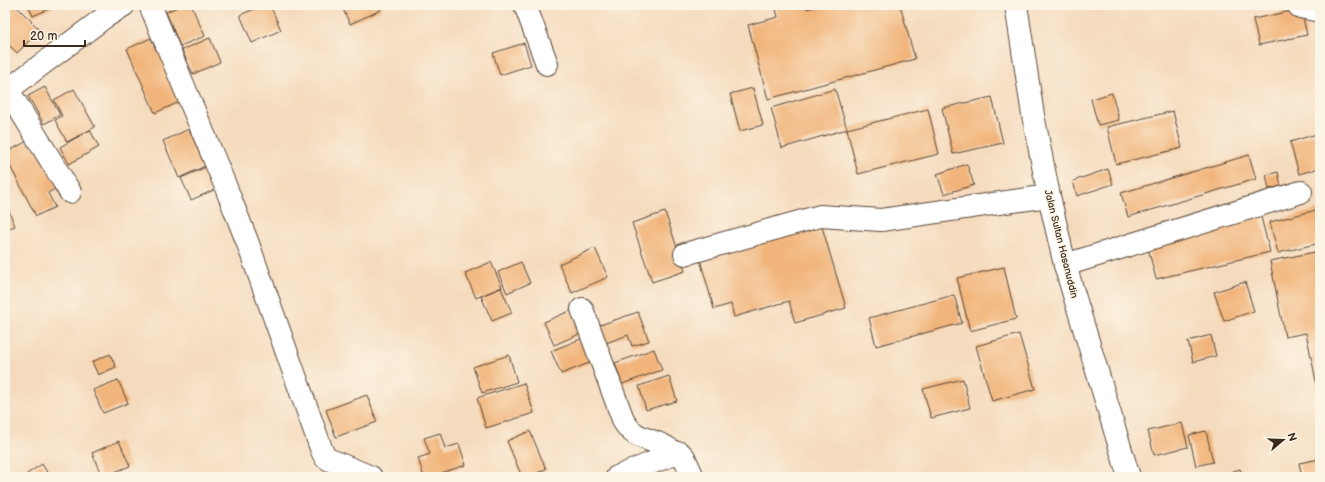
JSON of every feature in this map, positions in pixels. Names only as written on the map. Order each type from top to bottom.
[{"type":"street","points":[[70,192],[7,91],[102,11],[124,5]]},
{"type":"street","points":[[150,5],[236,214],[322,451],[330,460],[371,477]]},
{"type":"street","points":[[525,5],[547,64]]},
{"type":"street","name":"Jalan Sultan Hasanuddin","points":[[1016,5],[1032,115],[1065,265],[1129,477]]},
{"type":"street","points":[[1298,5],[1300,7],[1320,12]]},
{"type":"street","points":[[1065,265],[1301,192]]},
{"type":"street","points":[[685,254],[820,216],[881,220],[1049,196]]},
{"type":"street","points":[[582,309],[624,422],[635,435],[663,445],[676,453],[680,453],[684,457],[693,477]]},
{"type":"street","points":[[617,477],[676,453]]},
{"type":"building","points":[[5,5],[15,5],[40,30],[17,53],[5,41]]},
{"type":"building","points":[[28,5],[58,5],[33,16]]},
{"type":"building","points":[[182,5],[191,5],[205,36],[180,46],[166,12]]},
{"type":"building","points":[[248,5],[260,5],[249,9]]},
{"type":"building","points":[[264,5],[270,5],[281,30],[252,43],[240,15]]},
{"type":"building","points":[[341,5],[379,5],[381,10],[350,24]]},
{"type":"building","points":[[775,5],[806,5],[807,9],[822,5],[900,5],[915,59],[768,99],[748,25],[778,17]]},
{"type":"building","points":[[1301,9],[1307,35],[1259,45],[1253,19]]},
{"type":"building","points":[[151,38],[156,50],[164,47],[186,99],[155,113],[127,49]]},
{"type":"building","points":[[210,38],[220,62],[193,74],[182,50]]},
{"type":"building","points":[[524,43],[531,65],[500,75],[493,53]]},
{"type":"building","points":[[45,87],[60,115],[44,124],[28,96]]},
{"type":"building","points":[[753,88],[763,125],[740,131],[730,94]]},
{"type":"building","points":[[74,89],[95,127],[67,142],[55,120],[62,116],[54,100]]},
{"type":"building","points":[[835,89],[847,129],[782,148],[771,108]]},
{"type":"building","points":[[1112,93],[1119,120],[1098,125],[1091,99]]},
{"type":"building","points":[[992,97],[1003,143],[953,154],[942,108]]},
{"type":"building","points":[[928,109],[939,154],[858,174],[847,129]]},
{"type":"building","points":[[1173,111],[1182,148],[1116,164],[1107,127]]},
{"type":"building","points":[[189,129],[205,166],[179,178],[163,141]]},
{"type":"building","points":[[90,130],[99,147],[69,164],[60,147]]},
{"type":"building","points":[[1320,133],[1320,168],[1299,174],[1290,142]]},
{"type":"building","points":[[33,138],[58,187],[48,193],[55,207],[36,216],[5,156],[5,153]]},
{"type":"building","points":[[1249,155],[1256,179],[1128,217],[1121,193]]},
{"type":"building","points":[[213,164],[223,186],[191,200],[181,178]]},
{"type":"building","points":[[967,164],[974,185],[944,194],[937,174]]},
{"type":"building","points":[[1108,169],[1113,184],[1077,196],[1073,181]]},
{"type":"building","points":[[1278,172],[1281,186],[1269,189],[1266,175]]},
{"type":"building","points":[[5,202],[15,226],[5,230]]},
{"type":"building","points":[[1320,209],[1320,243],[1278,253],[1270,222]]},
{"type":"building","points":[[665,212],[685,271],[652,282],[632,223]]},
{"type":"building","points":[[1261,217],[1270,252],[1156,279],[1147,244]]},
{"type":"building","points":[[820,220],[846,308],[795,323],[789,301],[734,317],[731,304],[714,309],[699,256]]},
{"type":"building","points":[[595,248],[608,277],[572,293],[559,264]]},
{"type":"building","points":[[1320,251],[1319,395],[1306,333],[1285,337],[1270,261]]},
{"type":"building","points":[[491,262],[502,287],[476,298],[465,273]]},
{"type":"building","points":[[521,262],[530,283],[507,293],[498,272]]},
{"type":"building","points":[[1004,267],[1016,319],[970,331],[957,278]]},
{"type":"building","points":[[1245,282],[1254,311],[1224,321],[1214,292]]},
{"type":"building","points":[[501,288],[512,313],[492,321],[481,296]]},
{"type":"building","points":[[954,295],[962,323],[876,346],[869,318]]},
{"type":"building","points":[[572,310],[582,333],[554,345],[544,322]]},
{"type":"building","points":[[638,312],[649,341],[632,346],[628,335],[606,343],[600,325]]},
{"type":"building","points":[[1019,334],[1035,389],[992,401],[976,346]]},
{"type":"building","points":[[1211,335],[1216,356],[1193,362],[1188,341]]},
{"type":"building","points":[[583,338],[592,362],[561,374],[551,351]]},
{"type":"building","points":[[654,349],[662,370],[622,384],[615,363]]},
{"type":"building","points":[[110,354],[116,367],[98,375],[92,362]]},
{"type":"building","points":[[509,355],[517,382],[482,393],[473,367]]},
{"type":"building","points":[[669,376],[677,401],[646,410],[639,386]]},
{"type":"building","points":[[963,379],[970,408],[931,418],[923,389]]},
{"type":"building","points":[[118,380],[128,403],[103,413],[93,390]]},
{"type":"building","points":[[524,383],[534,413],[486,428],[477,398]]},
{"type":"building","points":[[367,395],[377,422],[336,437],[326,410]]},
{"type":"building","points":[[1182,423],[1188,447],[1154,455],[1148,431]]},
{"type":"building","points":[[530,431],[546,469],[528,477],[522,477],[507,441]]},
{"type":"building","points":[[1206,431],[1213,462],[1196,466],[1189,435]]},
{"type":"building","points":[[440,433],[445,448],[459,444],[466,465],[429,477],[424,477],[418,458],[430,454],[424,438]]},
{"type":"building","points":[[119,441],[130,466],[102,477],[92,453]]},
{"type":"building","points":[[1320,459],[1320,477],[1302,477],[1299,463]]},
{"type":"building","points":[[42,464],[50,477],[24,477],[24,476]]},
{"type":"building","points":[[1240,469],[1243,477],[1215,477]]}]
